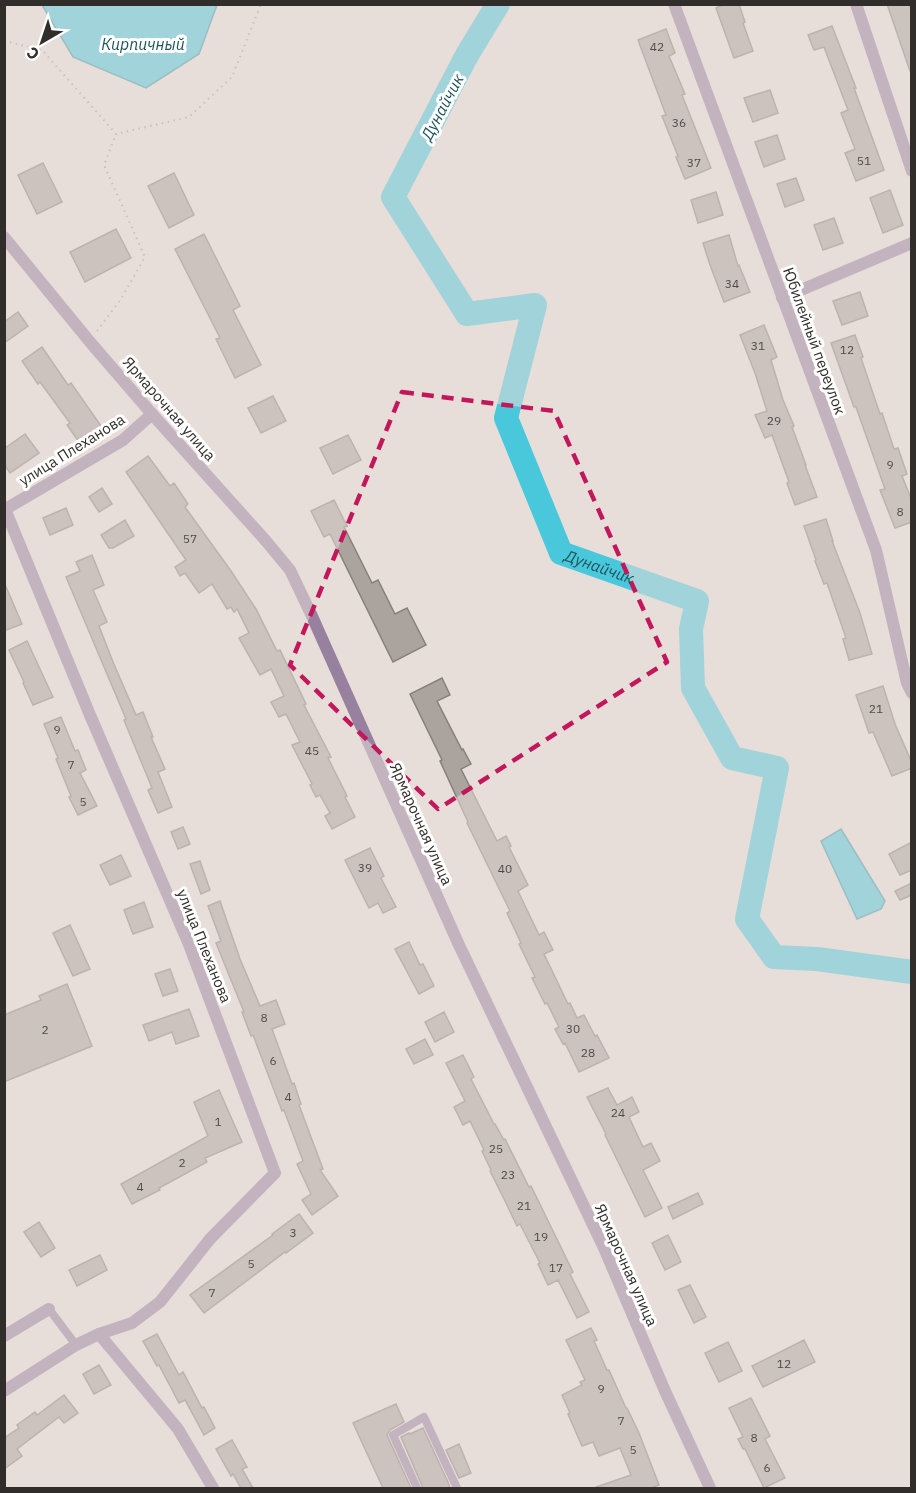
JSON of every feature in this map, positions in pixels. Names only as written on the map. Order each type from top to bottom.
[{"type":"street","name":"Юбилейный переулок","points":[[674,4],[876,550],[904,673],[912,693]]},
{"type":"street","points":[[856,4],[912,171]]},
{"type":"street","name":"Ярмарочная улица","points":[[4,237],[90,342],[290,570],[459,945],[604,1248],[665,1391],[710,1488]]},
{"type":"street","points":[[782,298],[912,243]]},
{"type":"street","name":"улица Плеханова","points":[[99,1334],[132,1323],[160,1302],[210,1239],[275,1173],[188,942],[90,715],[5,509],[123,440],[152,414]]},
{"type":"street","points":[[4,1336],[49,1309]]},
{"type":"street","points":[[4,1391],[76,1345],[99,1334],[178,1429],[213,1488]]},
{"type":"lane","points":[[49,1309],[76,1345]]},
{"type":"lane","points":[[417,1488],[393,1435],[424,1417],[457,1488]]},
{"type":"path","points":[[116,134],[189,117],[232,77],[261,4]]},
{"type":"path","points":[[4,41],[42,50],[116,134]]},
{"type":"path","points":[[90,342],[121,299],[145,257],[104,165],[116,134]]},
{"type":"highlighted area","points":[[402,392],[554,411],[667,662],[438,809],[290,665]]},
{"type":"water","name":"Кирпичный","points":[[42,5],[217,5],[199,54],[146,88],[73,57]]},
{"type":"water","points":[[841,829],[885,901],[881,909],[857,919],[821,841]]},
{"type":"building","points":[[725,4],[739,4],[753,51],[734,58],[716,8]]},
{"type":"building","points":[[887,4],[909,4],[912,12],[912,71],[910,71]]},
{"type":"building","points":[[832,26],[884,170],[856,181],[845,153],[855,149],[841,113],[848,110],[824,47],[814,50],[808,35]]},
{"type":"building","points":[[666,29],[675,53],[669,56],[711,168],[685,179],[662,116],[666,115],[638,40]]},
{"type":"building","points":[[770,90],[778,113],[753,122],[744,98]]},
{"type":"building","points":[[777,135],[785,159],[764,167],[755,142]]},
{"type":"building","points":[[43,163],[62,202],[37,214],[18,175]]},
{"type":"building","points":[[174,173],[194,215],[169,228],[148,186]]},
{"type":"building","points":[[796,178],[804,200],[785,207],[777,184]]},
{"type":"building","points":[[890,190],[903,225],[883,233],[870,198]]},
{"type":"building","points":[[716,192],[723,215],[698,223],[691,200]]},
{"type":"building","points":[[834,218],[843,243],[823,250],[814,225]]},
{"type":"building","points":[[116,229],[131,258],[85,282],[70,252]]},
{"type":"building","points":[[204,234],[240,306],[233,310],[261,365],[235,378],[216,339],[220,338],[175,249]]},
{"type":"building","points":[[729,235],[738,266],[750,292],[724,302],[703,243]]},
{"type":"building","points":[[860,292],[868,316],[842,325],[833,301]]},
{"type":"building","points":[[18,312],[28,326],[4,343],[4,322]]},
{"type":"building","points":[[764,325],[777,357],[771,360],[783,400],[817,497],[795,505],[772,435],[765,438],[755,415],[767,411],[740,335]]},
{"type":"building","points":[[855,335],[880,414],[882,413],[894,449],[898,448],[907,474],[902,476],[912,501],[912,522],[895,528],[880,490],[885,489],[831,343]]},
{"type":"building","points":[[42,347],[68,385],[71,383],[106,433],[84,449],[67,425],[70,423],[22,361]]},
{"type":"building","points":[[273,396],[286,421],[261,433],[248,408]]},
{"type":"building","points":[[25,434],[39,453],[10,473],[4,464],[4,449]]},
{"type":"building","points":[[348,435],[361,460],[333,474],[320,448]]},
{"type":"building","points":[[148,456],[170,486],[174,483],[188,504],[185,507],[256,609],[277,651],[280,650],[306,704],[304,705],[331,757],[328,758],[355,817],[332,829],[325,816],[330,813],[320,795],[316,797],[310,785],[312,784],[292,745],[300,742],[286,714],[279,717],[271,702],[284,696],[271,669],[260,675],[239,638],[249,633],[237,609],[234,612],[231,607],[227,609],[212,584],[199,593],[185,573],[180,576],[175,567],[186,560],[126,472]]},
{"type":"building","points":[[102,488],[112,504],[99,512],[89,497]]},
{"type":"building","points":[[334,500],[347,526],[344,527],[372,583],[378,580],[395,614],[407,608],[426,645],[393,662],[330,534],[324,537],[311,511]]},
{"type":"building","points":[[66,508],[73,525],[50,535],[43,518]]},
{"type":"building","points":[[826,519],[832,541],[860,613],[872,654],[849,660],[843,639],[846,638],[827,583],[824,584],[815,561],[804,526]]},
{"type":"building","points":[[125,520],[134,536],[109,548],[101,535]]},
{"type":"building","points":[[92,555],[104,585],[93,590],[107,622],[99,626],[136,715],[143,712],[165,769],[158,772],[172,807],[158,813],[148,790],[152,788],[124,720],[126,719],[66,577],[80,571],[76,562]]},
{"type":"building","points":[[4,582],[22,624],[4,631]]},
{"type":"building","points":[[27,641],[53,697],[33,705],[9,650]]},
{"type":"building","points":[[442,678],[450,695],[437,701],[471,764],[461,769],[497,841],[506,836],[511,846],[509,847],[528,885],[518,891],[539,935],[544,932],[553,950],[544,954],[568,1004],[570,1003],[577,1018],[584,1015],[609,1058],[579,1072],[565,1043],[563,1044],[555,1029],[559,1027],[547,1003],[545,1004],[532,978],[535,977],[507,913],[510,911],[467,823],[440,761],[442,760],[410,694]]},
{"type":"building","points":[[883,686],[895,724],[912,763],[912,768],[892,776],[873,732],[869,733],[856,695]]},
{"type":"building","points":[[61,717],[75,751],[78,750],[86,770],[80,773],[97,806],[78,815],[69,797],[71,796],[56,759],[58,758],[44,724]]},
{"type":"building","points":[[183,827],[190,844],[178,849],[171,832]]},
{"type":"building","points":[[912,842],[912,870],[900,875],[889,854]]},
{"type":"building","points":[[370,848],[384,876],[381,878],[396,907],[383,913],[378,903],[369,908],[345,860]]},
{"type":"building","points":[[121,855],[131,876],[110,885],[100,865]]},
{"type":"building","points":[[200,861],[210,890],[201,894],[190,864]]},
{"type":"building","points":[[912,883],[912,895],[900,900],[895,891]]},
{"type":"building","points":[[220,901],[240,959],[260,1006],[276,1000],[285,1024],[272,1029],[292,1084],[294,1083],[301,1104],[299,1105],[323,1169],[320,1170],[338,1196],[312,1215],[302,1200],[311,1194],[297,1164],[303,1161],[253,1035],[251,1036],[242,1012],[244,1012],[216,943],[221,941],[208,906]]},
{"type":"building","points":[[144,902],[153,927],[133,934],[124,910]]},
{"type":"building","points":[[70,925],[90,969],[73,976],[53,933]]},
{"type":"building","points":[[409,942],[434,986],[419,994],[395,949]]},
{"type":"building","points":[[170,969],[178,991],[163,996],[155,974]]},
{"type":"building","points":[[67,984],[92,1046],[4,1082],[4,1015],[41,1000],[39,996]]},
{"type":"building","points":[[189,1009],[199,1036],[176,1044],[172,1032],[149,1041],[143,1025]]},
{"type":"building","points":[[444,1012],[454,1032],[435,1042],[425,1022]]},
{"type":"building","points":[[425,1039],[433,1055],[414,1064],[406,1049]]},
{"type":"building","points":[[463,1055],[474,1077],[471,1079],[529,1187],[531,1186],[573,1272],[570,1274],[589,1312],[577,1318],[558,1280],[548,1285],[538,1264],[540,1263],[520,1224],[517,1226],[490,1171],[482,1151],[484,1150],[470,1121],[463,1125],[454,1107],[465,1101],[446,1063]]},
{"type":"building","points":[[608,1088],[617,1105],[632,1097],[639,1112],[629,1117],[643,1147],[651,1143],[660,1161],[643,1170],[662,1208],[645,1217],[587,1097]]},
{"type":"building","points":[[219,1090],[242,1142],[205,1158],[207,1162],[132,1204],[121,1184],[208,1136],[194,1102]]},
{"type":"building","points":[[698,1193],[703,1204],[673,1219],[668,1207]]},
{"type":"building","points":[[299,1214],[313,1233],[204,1313],[190,1295]]},
{"type":"building","points":[[39,1222],[55,1248],[41,1257],[24,1232]]},
{"type":"building","points":[[668,1235],[681,1262],[665,1270],[652,1243]]},
{"type":"building","points":[[100,1255],[107,1270],[77,1286],[69,1270]]},
{"type":"building","points":[[690,1285],[706,1317],[694,1323],[678,1290]]},
{"type":"building","points":[[591,1328],[597,1340],[594,1341],[639,1433],[659,1485],[651,1488],[596,1488],[631,1475],[620,1448],[599,1456],[593,1442],[582,1446],[562,1395],[582,1385],[580,1382],[585,1380],[566,1340]]},
{"type":"building","points":[[157,1334],[179,1375],[183,1372],[215,1428],[204,1435],[185,1400],[179,1403],[143,1341]]},
{"type":"building","points":[[804,1340],[815,1362],[763,1387],[752,1366]]},
{"type":"building","points":[[728,1342],[742,1371],[719,1382],[705,1353]]},
{"type":"building","points":[[99,1365],[111,1385],[94,1394],[83,1374]]},
{"type":"building","points":[[64,1395],[78,1413],[64,1423],[59,1417],[17,1449],[22,1456],[4,1469],[4,1438],[19,1428],[17,1425],[35,1412],[37,1415]]},
{"type":"building","points":[[751,1398],[770,1436],[765,1439],[785,1478],[764,1488],[738,1439],[743,1437],[729,1408]]},
{"type":"building","points":[[396,1404],[404,1422],[390,1430],[387,1435],[411,1488],[383,1488],[353,1423]]},
{"type":"building","points":[[423,1428],[450,1488],[423,1488],[401,1437]]},
{"type":"building","points":[[232,1440],[247,1467],[242,1469],[253,1488],[241,1488],[233,1474],[231,1476],[216,1449]]},
{"type":"building","points":[[459,1444],[471,1473],[459,1478],[446,1450]]},
{"type":"waterway","name":"Дунайчик","points":[[498,4],[467,55],[393,197],[467,314],[535,305],[506,418],[561,553],[697,601],[691,629],[693,688],[732,758],[777,768],[747,919],[774,957],[817,959],[912,972]]}]
